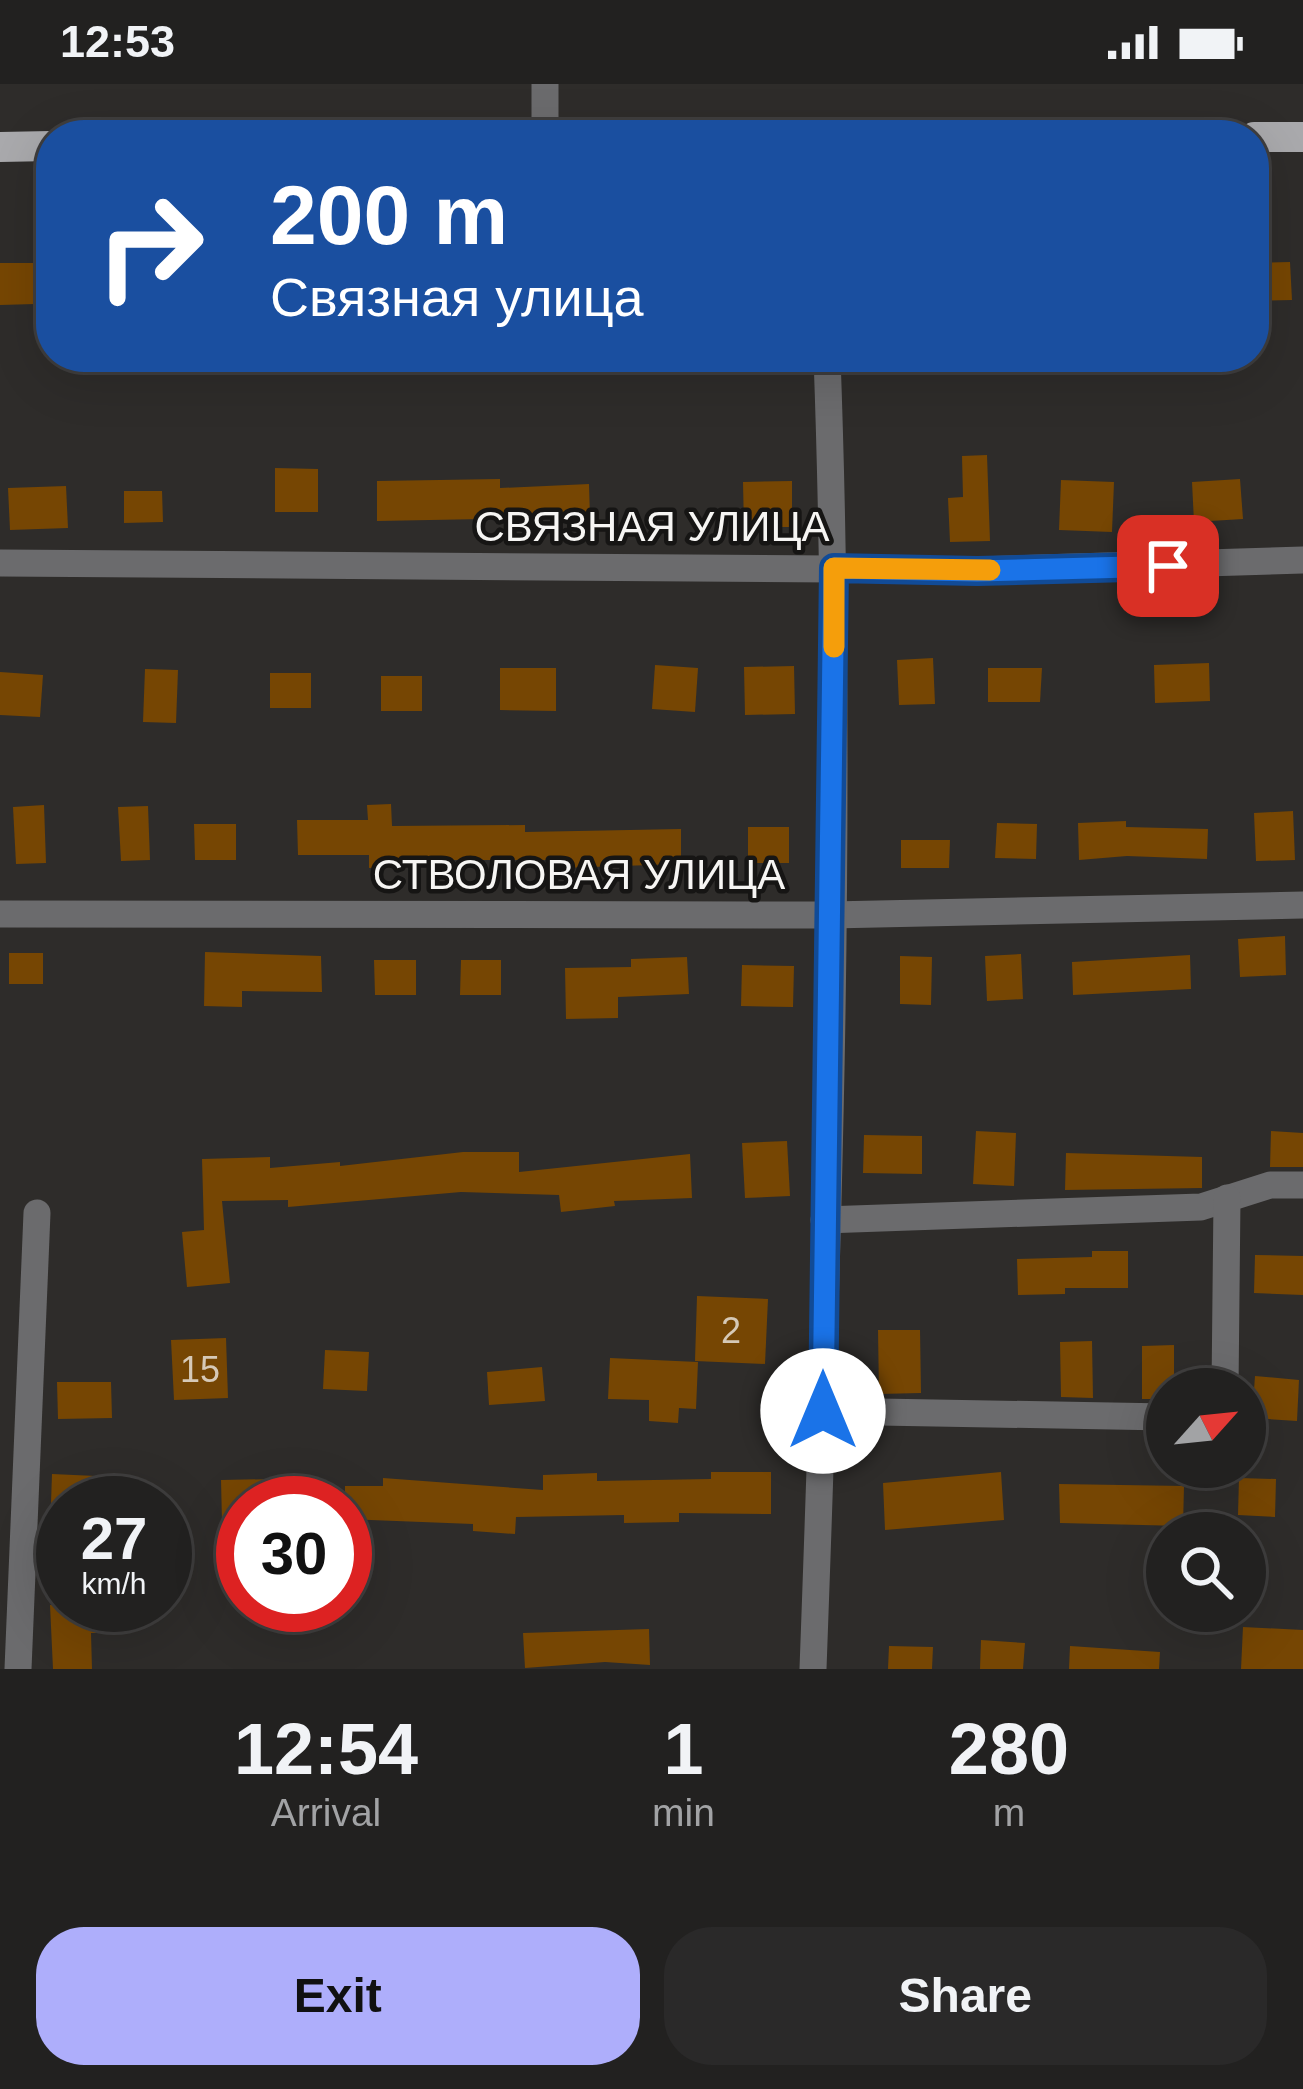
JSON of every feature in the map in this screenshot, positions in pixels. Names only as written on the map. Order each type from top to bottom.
[{"type":"main road","points":[[1269,137],[1303,137]]},
{"type":"main road","points":[[0,147],[36,146]]},
{"type":"street","points":[[545,84],[545,120]]},
{"type":"street","points":[[813,1669],[823,1411],[831,915],[834,568],[827,372]]},
{"type":"street","name":"СВЯЗНАЯ УЛИЦА","points":[[0,563],[977,571],[1303,560]]},
{"type":"street","name":"СТВОЛОВАЯ УЛИЦА","points":[[0,914],[831,915],[1303,905]]},
{"type":"street","points":[[824,1220],[1201,1208],[1270,1186],[1303,1185]]},
{"type":"street","points":[[1225,1368],[1227,1198]]},
{"type":"street","points":[[18,1669],[37,1213]]},
{"type":"street","points":[[823,1411],[1146,1417]]},
{"type":"building","points":[[1290,262],[1292,300],[1269,301],[1269,263]]},
{"type":"building","points":[[0,263],[34,263],[35,304],[0,305]]},
{"type":"building","points":[[987,455],[990,541],[950,542],[948,498],[963,497],[962,456]]},
{"type":"building","points":[[275,468],[318,469],[318,512],[275,512]]},
{"type":"building","points":[[500,479],[500,488],[589,484],[590,517],[377,521],[377,481]]},
{"type":"building","points":[[1240,479],[1243,519],[1194,522],[1192,482]]},
{"type":"building","points":[[1061,480],[1114,482],[1112,532],[1059,530]]},
{"type":"building","points":[[792,481],[792,527],[744,527],[743,482]]},
{"type":"building","points":[[66,486],[68,528],[10,530],[8,488]]},
{"type":"building","points":[[124,491],[162,491],[163,522],[124,523]]},
{"type":"building","points":[[933,658],[935,704],[899,705],[897,660]]},
{"type":"building","points":[[1209,663],[1210,701],[1155,703],[1154,665]]},
{"type":"building","points":[[655,665],[698,668],[695,712],[652,709]]},
{"type":"building","points":[[794,666],[795,714],[745,715],[744,667]]},
{"type":"building","points":[[500,668],[556,668],[556,711],[500,710]]},
{"type":"building","points":[[988,668],[1042,668],[1040,702],[988,702]]},
{"type":"building","points":[[145,669],[178,670],[176,723],[143,722]]},
{"type":"building","points":[[0,672],[43,675],[40,717],[0,715]]},
{"type":"building","points":[[270,673],[311,673],[311,708],[270,708]]},
{"type":"building","points":[[381,676],[422,676],[422,711],[381,711]]},
{"type":"building","points":[[391,804],[392,826],[525,825],[525,832],[681,829],[681,864],[561,868],[561,860],[446,860],[446,865],[369,868],[369,855],[298,855],[297,820],[368,820],[367,805]]},
{"type":"building","points":[[44,805],[46,863],[16,864],[13,807]]},
{"type":"building","points":[[148,806],[150,860],[121,861],[118,807]]},
{"type":"building","points":[[1293,811],[1295,860],[1256,861],[1254,813]]},
{"type":"building","points":[[1126,821],[1126,827],[1208,829],[1207,859],[1127,856],[1079,860],[1078,823]]},
{"type":"building","points":[[997,823],[1037,824],[1036,859],[995,858]]},
{"type":"building","points":[[194,824],[236,824],[236,860],[195,860]]},
{"type":"building","points":[[748,827],[789,827],[789,863],[748,863]]},
{"type":"building","points":[[901,840],[950,840],[949,868],[901,868]]},
{"type":"building","points":[[1285,936],[1286,975],[1240,977],[1238,939]]},
{"type":"building","points":[[205,952],[321,956],[322,992],[242,991],[242,1007],[204,1006]]},
{"type":"building","points":[[9,953],[43,953],[43,984],[9,984]]},
{"type":"building","points":[[1021,954],[1023,999],[987,1001],[985,956]]},
{"type":"building","points":[[1190,955],[1191,989],[1073,995],[1072,962]]},
{"type":"building","points":[[900,956],[932,957],[931,1005],[900,1004]]},
{"type":"building","points":[[687,957],[689,994],[618,997],[618,1018],[566,1019],[565,968],[631,967],[631,959]]},
{"type":"building","points":[[374,960],[416,960],[416,995],[375,995]]},
{"type":"building","points":[[461,960],[501,960],[501,995],[460,995]]},
{"type":"building","points":[[742,965],[794,966],[793,1007],[741,1006]]},
{"type":"building","points":[[976,1131],[1016,1133],[1014,1186],[973,1184]]},
{"type":"building","points":[[1271,1131],[1303,1133],[1303,1167],[1270,1167]]},
{"type":"building","points":[[864,1135],[922,1136],[922,1174],[863,1173]]},
{"type":"building","points":[[787,1141],[790,1196],[745,1198],[742,1143]]},
{"type":"building","points":[[463,1152],[519,1152],[519,1172],[690,1154],[692,1198],[614,1201],[615,1206],[561,1212],[559,1195],[461,1192],[288,1207],[288,1200],[222,1201],[230,1283],[187,1287],[182,1232],[204,1230],[202,1159],[270,1157],[270,1168],[340,1162],[340,1166]]},
{"type":"building","points":[[1066,1153],[1202,1157],[1202,1188],[1065,1190]]},
{"type":"building","points":[[1092,1251],[1128,1251],[1128,1288],[1065,1288],[1065,1294],[1018,1295],[1017,1259],[1092,1257]]},
{"type":"building","points":[[1255,1255],[1303,1256],[1303,1295],[1254,1293]]},
{"type":"building","points":[[697,1296],[768,1299],[765,1364],[695,1361]]},
{"type":"building","points":[[878,1330],[920,1330],[921,1393],[879,1394]]},
{"type":"building","points":[[226,1338],[228,1398],[174,1400],[171,1340]]},
{"type":"building","points":[[1092,1341],[1093,1398],[1061,1397],[1060,1342]]},
{"type":"building","points":[[1174,1345],[1174,1368],[1146,1368],[1146,1399],[1142,1399],[1142,1346]]},
{"type":"building","points":[[325,1350],[369,1352],[367,1391],[323,1389]]},
{"type":"building","points":[[610,1358],[698,1362],[696,1409],[679,1408],[678,1423],[649,1421],[649,1400],[608,1399]]},
{"type":"building","points":[[542,1367],[545,1401],[489,1405],[487,1372]]},
{"type":"building","points":[[1266,1377],[1299,1380],[1297,1421],[1266,1419]]},
{"type":"building","points":[[57,1382],[111,1382],[112,1418],[58,1419]]},
{"type":"building","points":[[711,1472],[771,1472],[771,1514],[679,1513],[679,1522],[624,1523],[624,1515],[516,1517],[515,1534],[473,1531],[473,1524],[372,1520],[372,1486],[383,1486],[383,1478],[543,1490],[543,1475],[597,1473],[597,1481],[711,1479]]},
{"type":"building","points":[[1001,1472],[1004,1520],[885,1530],[883,1483]]},
{"type":"building","points":[[1266,1479],[1276,1479],[1275,1517],[1266,1517],[1266,1512],[1238,1512],[1239,1488],[1266,1488]]},
{"type":"building","points":[[1059,1484],[1184,1488],[1183,1512],[1146,1512],[1146,1525],[1060,1523]]},
{"type":"building","points":[[649,1629],[650,1665],[605,1662],[525,1668],[523,1633]]},
{"type":"building","points":[[1303,1630],[1303,1669],[1241,1669],[1243,1632]]},
{"type":"building","points":[[51,1632],[97,1632],[91,1633],[92,1669],[53,1669]]},
{"type":"building","points":[[981,1640],[1025,1643],[1023,1669],[980,1669]]},
{"type":"building","points":[[889,1646],[933,1647],[932,1669],[888,1669]]},
{"type":"building","points":[[1070,1646],[1160,1652],[1159,1669],[1069,1669]]},
{"type":"slow traffic","points":[[834,647],[834,568],[990,570]]},
{"type":"route","points":[[823,1411],[834,568],[977,571],[1168,566]]}]
